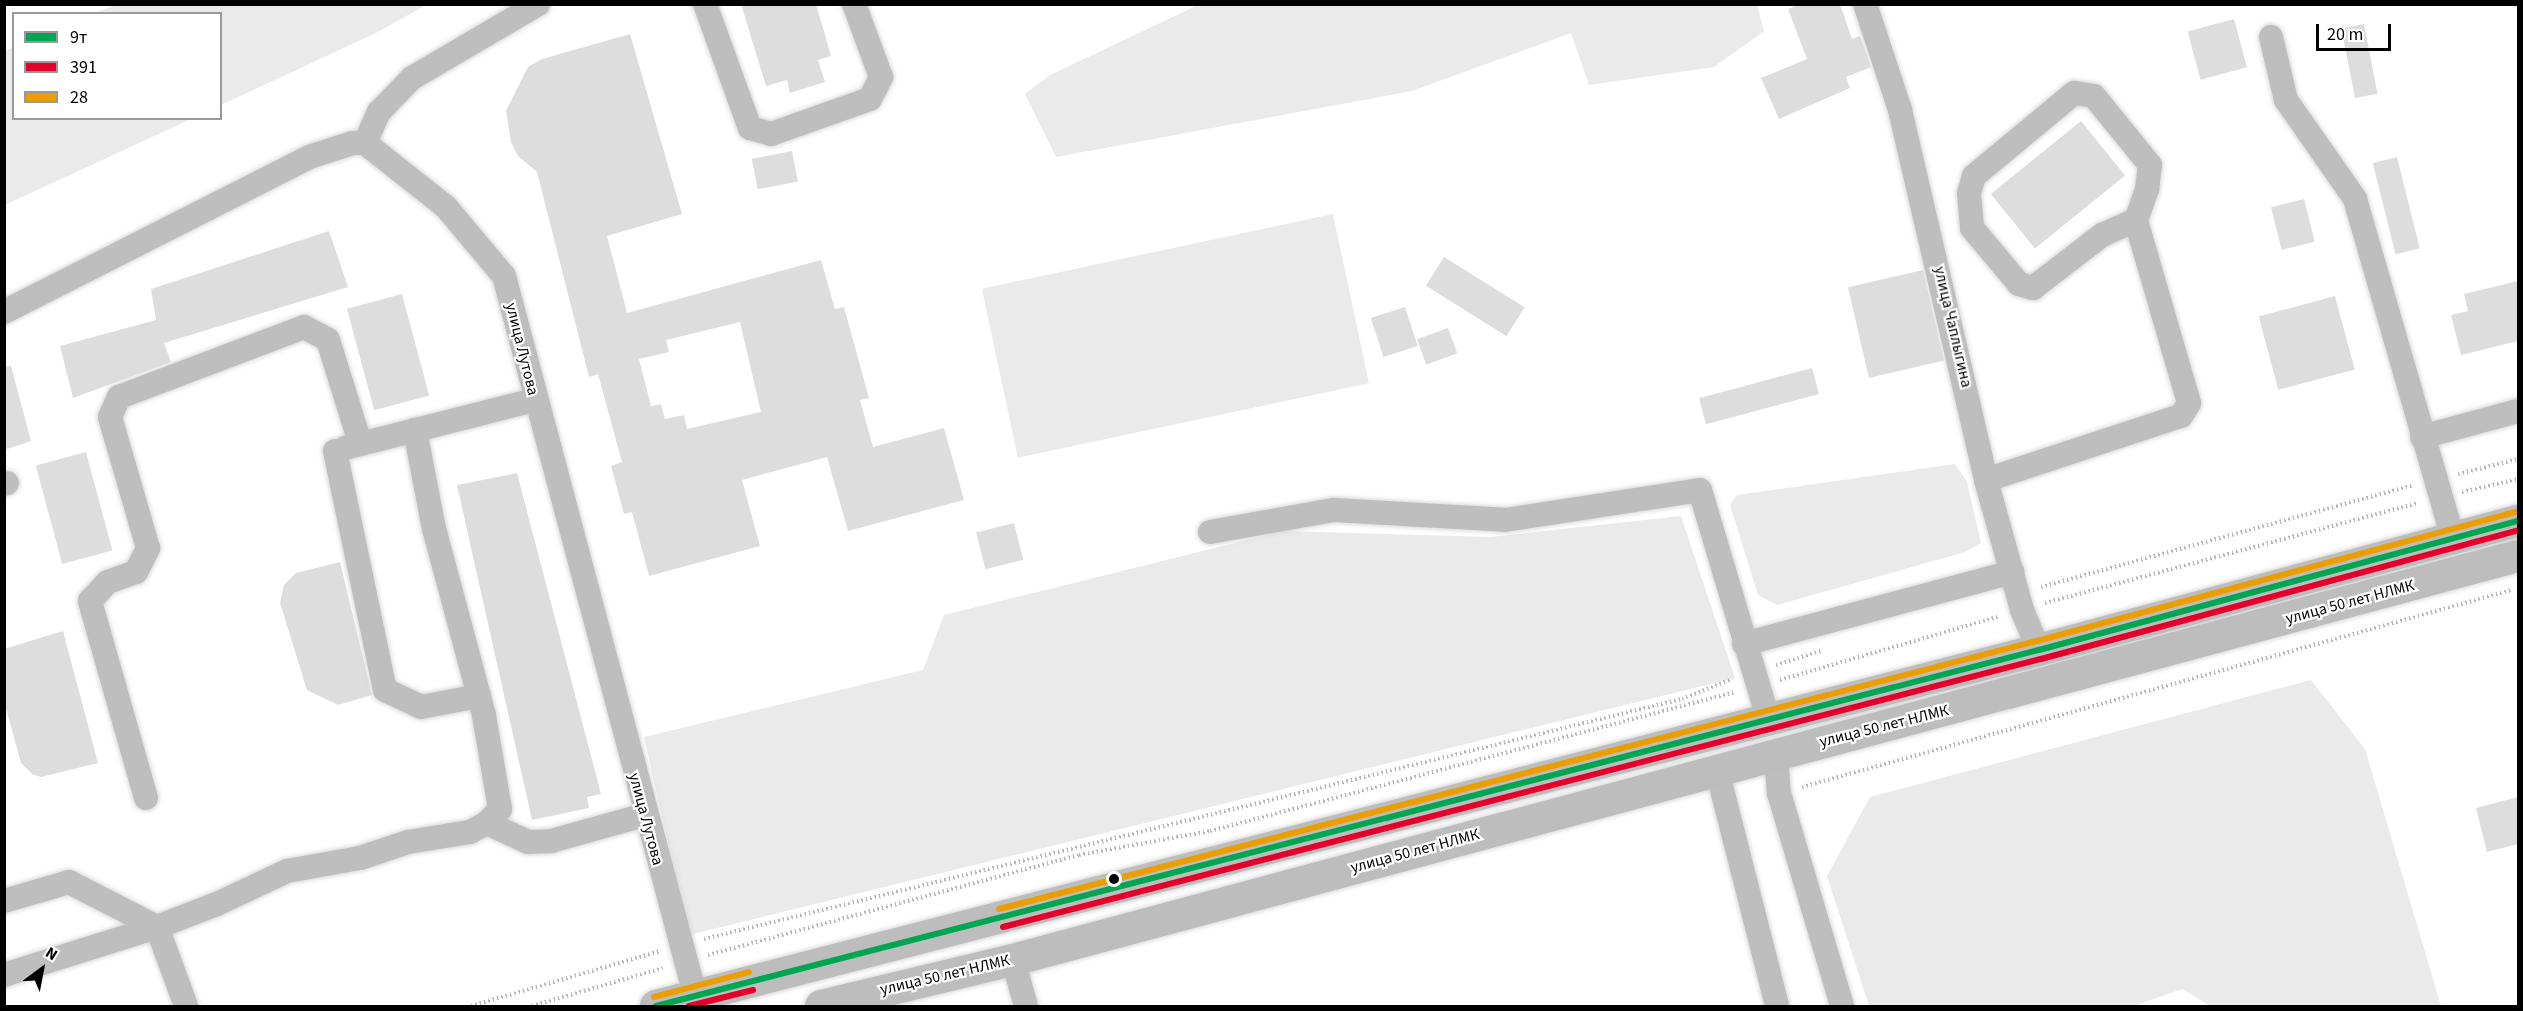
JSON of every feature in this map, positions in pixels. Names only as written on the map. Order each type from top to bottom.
[{"type":"main road","name":"улица 50 лет НЛМК","points":[[695,995],[1768,721],[2518,521]]},
{"type":"main road","name":"улица 50 лет НЛМК","points":[[821,1006],[869,1000],[2518,556]]},
{"type":"main road","name":"улица 50 лет НЛМК","points":[[2008,695],[2036,678],[2043,666],[2039,650]]},
{"type":"main road","points":[[656,1006],[695,995]]},
{"type":"street","points":[[4,312],[309,157],[353,142],[365,143],[380,112],[412,78],[538,4]]},
{"type":"street","points":[[705,4],[750,128],[771,134],[870,99],[881,77],[854,4]]},
{"type":"street","name":"улица Чаплыгина","points":[[1865,4],[1906,132],[1986,480],[2017,592],[2039,650]]},
{"type":"street","points":[[2271,37],[2286,100],[2355,200],[2453,539]]},
{"type":"street","points":[[1986,480],[2181,416],[2189,403],[2136,220],[2147,189],[2150,165],[2094,96],[2074,93],[1974,176],[1969,193],[1972,228],[2019,284],[2033,288],[2102,235],[2136,220]]},
{"type":"street","name":"улица Лутова","points":[[365,143],[446,207],[504,276],[645,815],[695,995]]},
{"type":"street","points":[[146,798],[90,601],[108,582],[136,572],[148,548],[110,417],[119,397],[304,327],[328,340],[360,443]]},
{"type":"street","points":[[479,696],[421,707],[385,690],[328,452],[535,400]]},
{"type":"street","points":[[2422,437],[2518,411]]},
{"type":"street","points":[[4,975],[157,927],[217,904],[287,871],[360,858],[408,842],[470,832],[487,823],[500,809],[497,773],[479,696],[434,529],[415,430]]},
{"type":"street","points":[[1210,532],[1334,510],[1504,520],[1700,490],[1768,721]]},
{"type":"street","points":[[1744,644],[2017,592]]},
{"type":"street","points":[[1776,754],[1779,794],[1842,1006]]},
{"type":"street","points":[[1717,770],[1778,1006]]},
{"type":"street","points":[[487,823],[528,842],[551,841],[645,815]]},
{"type":"street","points":[[4,901],[69,882],[157,927],[186,1006]]},
{"type":"street","points":[[1013,960],[1026,1006]]},
{"type":"path","points":[[532,1006],[684,952],[1079,855],[1210,831],[1755,679],[2017,592],[2438,488],[2518,459]]},
{"type":"path","points":[[2017,592],[2438,488],[2518,480]]},
{"type":"path","points":[[1779,794],[2518,588]]},
{"type":"path","points":[[471,1006],[1682,699],[1755,679],[1830,649]]},
{"type":"shaded area","points":[[116,4],[426,5],[376,33],[222,105],[222,12],[97,12]]},
{"type":"shaded area","points":[[1198,5],[1757,5],[1764,31],[1714,67],[1589,85],[1571,33],[1412,91],[1056,157],[1025,94],[1050,75]]},
{"type":"shaded area","points":[[12,48],[12,120],[189,120],[5,205],[5,51]]},
{"type":"shaded area","points":[[1333,214],[1369,383],[1018,458],[982,289]]},
{"type":"shaded area","points":[[1955,464],[1967,482],[1981,543],[1965,552],[1777,605],[1758,595],[1730,505],[1737,495]]},
{"type":"shaded area","points":[[1681,516],[1735,678],[689,935],[644,737],[923,670],[944,615],[1283,531],[1491,537]]},
{"type":"shaded area","points":[[2311,680],[2365,749],[2441,1006],[2210,1006],[2182,989],[2134,1006],[1869,1006],[1827,876],[1870,797]]},
{"type":"building","points":[[741,4],[816,4],[831,56],[818,60],[825,82],[790,93],[787,80],[766,86]]},
{"type":"building","points":[[1801,4],[1840,4],[1852,39],[1860,36],[1871,67],[1846,77],[1850,88],[1779,119],[1761,78],[1807,59],[1788,9]]},
{"type":"building","points":[[2234,19],[2247,67],[2201,80],[2188,31]]},
{"type":"building","points":[[2364,24],[2378,94],[2355,98],[2341,28]]},
{"type":"building","points":[[630,34],[682,214],[607,236],[627,313],[821,260],[835,309],[844,307],[869,398],[860,400],[873,447],[944,428],[964,500],[848,531],[827,457],[742,480],[760,546],[649,576],[632,512],[624,514],[611,466],[622,462],[598,374],[589,377],[537,172],[518,156],[511,142],[506,111],[528,67],[542,59]],"holes":[[[740,322],[761,412],[687,429],[684,415],[665,419],[661,404],[651,406],[639,359],[669,352],[666,340]]]},
{"type":"building","points":[[2081,121],[2125,175],[2035,248],[1991,194]]},
{"type":"building","points":[[792,151],[798,181],[758,189],[752,159]]},
{"type":"building","points":[[2397,157],[2420,248],[2395,254],[2373,163]]},
{"type":"building","points":[[2304,199],[2315,242],[2282,250],[2271,207]]},
{"type":"building","points":[[329,231],[348,287],[164,343],[171,362],[73,398],[60,346],[156,320],[151,289]]},
{"type":"building","points":[[1444,257],[1525,307],[1507,336],[1426,286]]},
{"type":"building","points":[[1923,270],[1944,361],[1869,378],[1848,287]]},
{"type":"building","points":[[2518,281],[2518,341],[2461,355],[2451,315],[2468,311],[2464,294]]},
{"type":"building","points":[[402,294],[429,395],[374,410],[347,309]]},
{"type":"building","points":[[2335,296],[2355,369],[2278,390],[2259,316]]},
{"type":"building","points":[[1405,307],[1418,346],[1383,357],[1371,318]]},
{"type":"building","points":[[1448,328],[1457,353],[1426,365],[1417,339]]},
{"type":"building","points":[[11,366],[31,441],[4,450],[4,367]]},
{"type":"building","points":[[1812,368],[1819,394],[1706,424],[1699,398]]},
{"type":"building","points":[[86,452],[112,551],[62,564],[36,465]]},
{"type":"building","points":[[517,473],[601,794],[587,797],[589,808],[532,820],[457,485]]},
{"type":"building","points":[[1014,523],[1023,560],[985,569],[976,532]]},
{"type":"building","points":[[340,562],[372,695],[338,705],[307,690],[280,603],[284,585],[296,573]]},
{"type":"building","points":[[63,631],[98,763],[41,777],[32,774],[21,763],[4,701],[4,649]]},
{"type":"building","points":[[2518,797],[2518,844],[2487,852],[2476,808]]},
{"type":"transit line","name":"28","points":[[999,909],[2037,641],[2516,512]]},
{"type":"transit line","name":"9т","points":[[656,1006],[2039,650],[2518,521]]},
{"type":"transit line","name":"391","points":[[1003,927],[2041,659],[2518,530]]},
{"type":"transit line","name":"28","points":[[654,997],[749,972]]},
{"type":"transit line","name":"391","points":[[689,1006],[753,990]]}]
